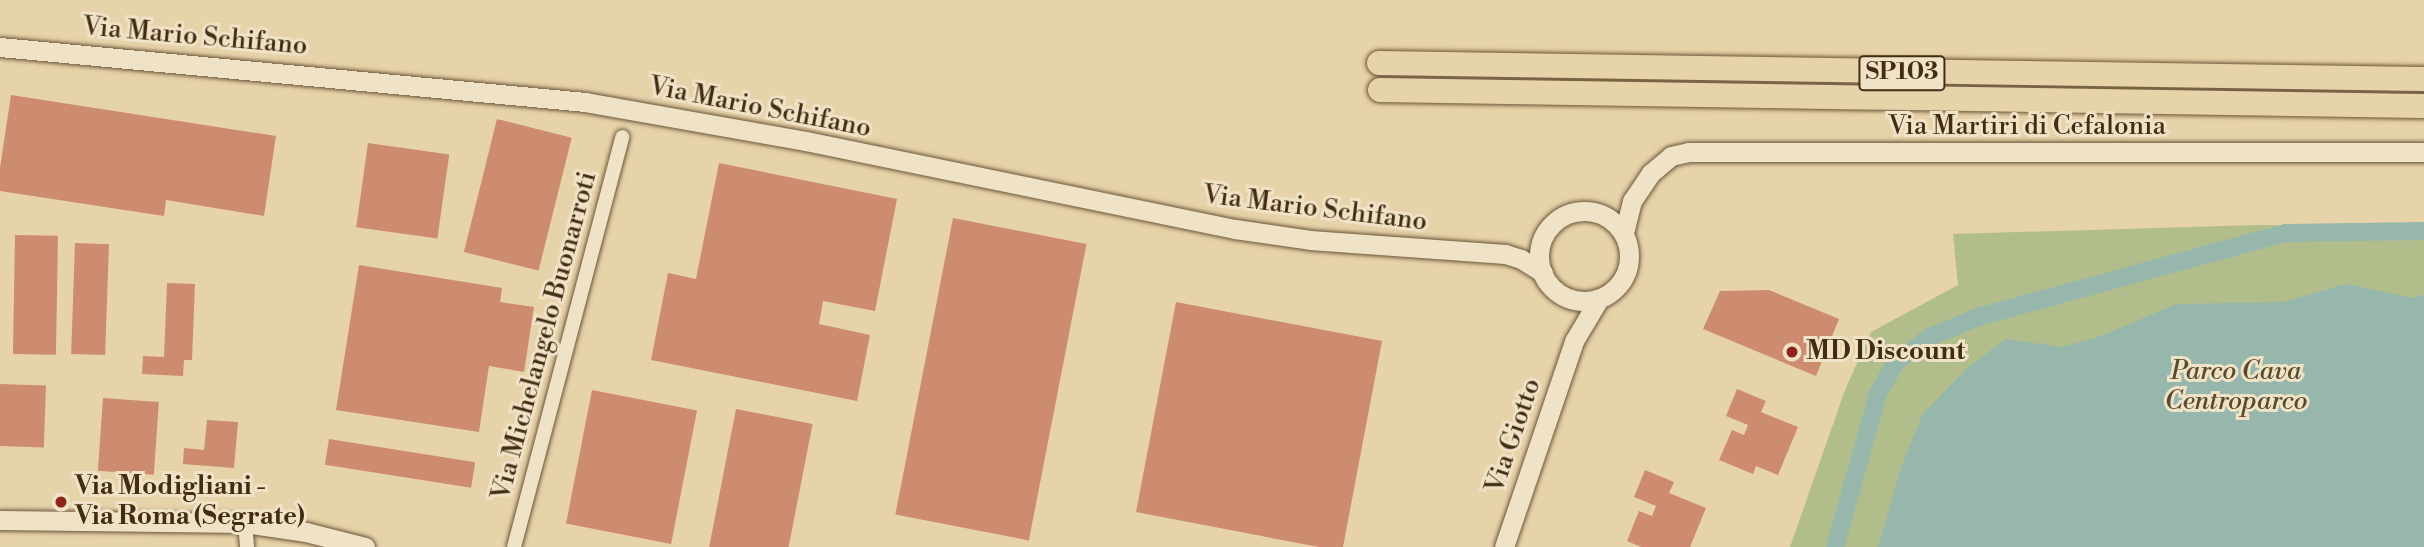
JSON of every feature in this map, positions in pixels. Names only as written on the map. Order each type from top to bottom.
[{"type":"highway","name":"SP103","points":[[1379,63],[2424,79]]},
{"type":"highway","name":"SP103","points":[[1380,90],[2424,106]]},
{"type":"street","name":"Via Mario Schifano","points":[[0,47],[585,102],[806,141],[1236,229],[1311,240],[1505,254],[1521,259],[1543,273]]},
{"type":"street","name":"Via Michelangelo Buonarroti","points":[[514,547],[622,137]]},
{"type":"street","name":"Via Martiri di Cefalonia","points":[[1624,233],[1632,201],[1643,185],[1671,156],[1705,151],[2424,152]]},
{"type":"street","name":"Via Martiri di Cefalonia","points":[[1594,211],[1617,204],[1643,185]]},
{"type":"street","points":[[1505,254],[1546,232],[1566,214],[1594,211],[1608,217],[1624,233],[1629,252],[1627,271],[1615,289],[1599,299],[1583,301],[1563,296],[1551,286],[1543,273],[1539,253],[1546,232]]},
{"type":"street","name":"Via Giotto","points":[[1563,296],[1573,315],[1574,341]]},
{"type":"street","name":"Via Giotto","points":[[1504,547],[1574,341],[1599,299]]},
{"type":"street","points":[[0,520],[246,523],[306,532],[365,547]]},
{"type":"street","points":[[246,523],[247,547]]},
{"type":"green space","name":"Parco Cava Centroparco","points":[[2256,225],[2424,226],[2424,547],[1790,547],[1845,390],[1871,332],[1958,285],[1953,234]]},
{"type":"water","name":"Parco Cava Centroparco","points":[[2345,284],[2414,298],[2424,295],[2424,547],[1878,547],[1901,468],[1922,415],[1967,368],[2006,339],[2061,347],[2102,336],[2176,304],[2284,302]]},
{"type":"building","points":[[11,95],[276,136],[264,216],[166,200],[164,216],[0,191],[0,168]]},
{"type":"building","points":[[497,119],[572,138],[539,271],[464,252]]},
{"type":"building","points":[[368,143],[449,154],[437,239],[356,227]]},
{"type":"building","points":[[719,163],[897,199],[875,311],[823,301],[819,324],[870,335],[857,401],[651,360],[668,273],[696,279]]},
{"type":"building","points":[[953,218],[1087,244],[1029,540],[895,514]]},
{"type":"building","points":[[15,235],[58,236],[56,355],[13,354]]},
{"type":"building","points":[[75,243],[109,244],[105,355],[71,354]]},
{"type":"building","points":[[359,265],[502,288],[500,302],[534,307],[524,372],[489,366],[479,432],[336,410]]},
{"type":"building","points":[[167,283],[195,284],[192,360],[184,360],[183,376],[142,374],[143,356],[164,357]]},
{"type":"building","name":"MD Discount","points":[[1769,290],[1839,319],[1816,376],[1703,329],[1720,291]]},
{"type":"building","points":[[1176,302],[1382,341],[1343,547],[1319,547],[1136,512]]},
{"type":"building","points":[[0,384],[46,386],[44,448],[0,446]]},
{"type":"building","points":[[1737,389],[1766,401],[1761,412],[1798,427],[1778,475],[1756,466],[1753,474],[1719,460],[1732,430],[1744,435],[1748,425],[1726,416]]},
{"type":"building","points":[[592,390],[697,410],[671,544],[566,524]]},
{"type":"building","points":[[103,398],[159,402],[154,475],[98,471]]},
{"type":"building","points":[[736,409],[813,424],[789,547],[709,547]]},
{"type":"building","points":[[207,420],[238,422],[234,468],[183,464],[184,448],[204,450]]},
{"type":"building","points":[[329,439],[475,462],[471,488],[325,465]]},
{"type":"building","points":[[1645,470],[1674,482],[1669,493],[1706,508],[1690,547],[1641,547],[1627,541],[1639,511],[1652,516],[1656,506],[1634,497]]},
{"type":"waterway","points":[[1835,547],[1878,394],[1895,363],[1930,337],[1978,317],[2286,233],[2424,231]]},
{"type":"place","name":"MD Discount","points":[[1792,352]]},
{"type":"place","name":"Via Modigliani - Via Roma (Segrate)","points":[[61,502]]}]
